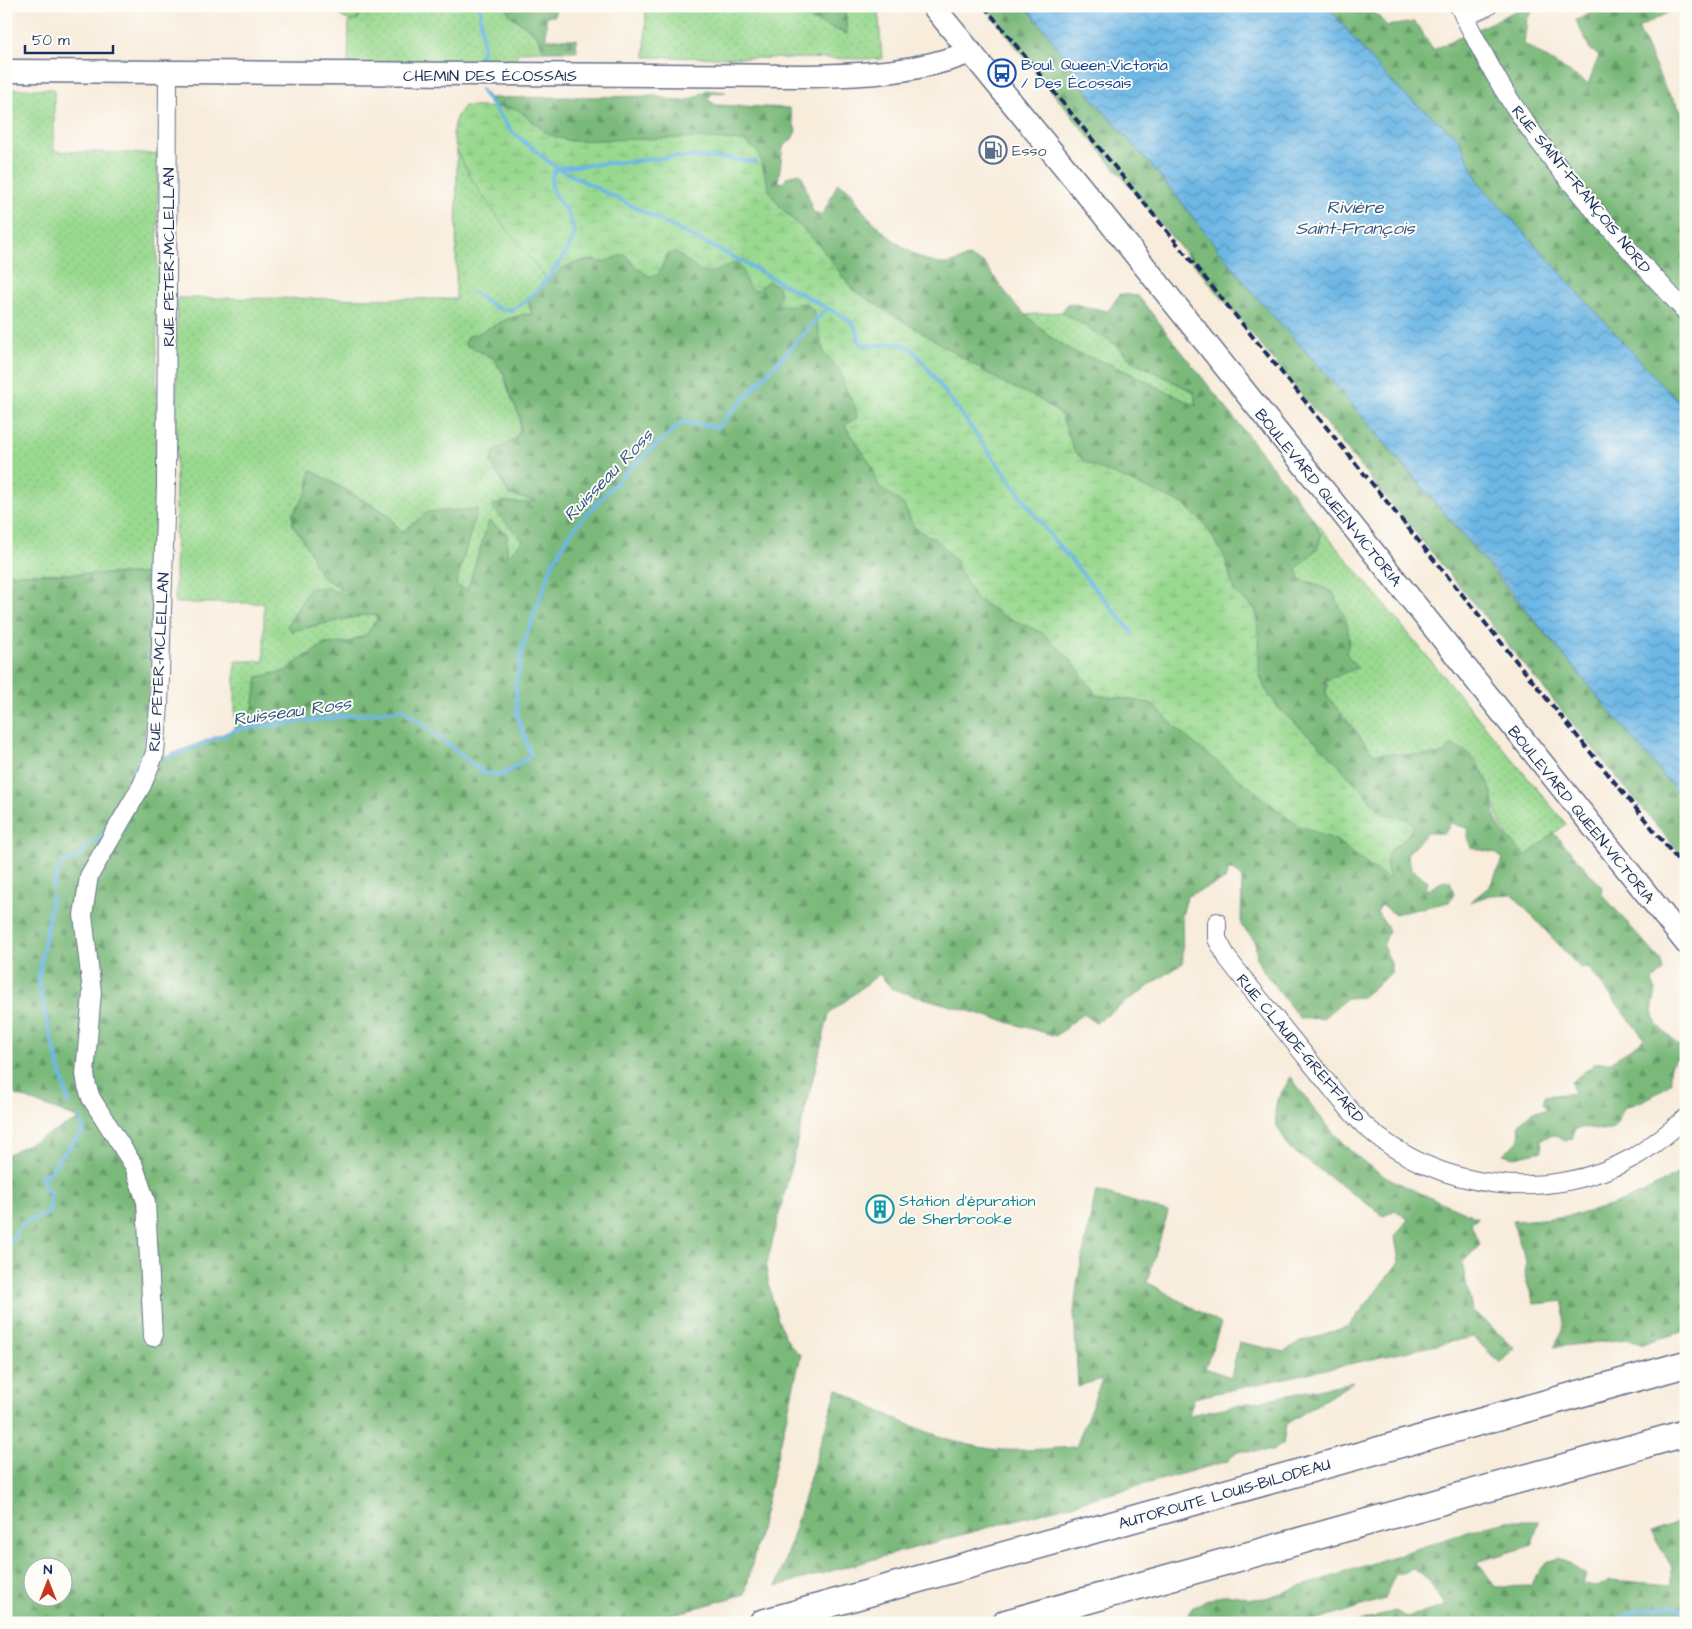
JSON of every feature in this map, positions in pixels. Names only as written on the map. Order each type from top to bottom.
[{"type":"highway","name":"AUTOROUTE LOUIS-BILODEAU","points":[[762,1623],[1686,1364]]},
{"type":"highway","points":[[1006,1623],[1686,1433]]},
{"type":"main road","name":"BOULEVARD QUEEN-VICTORIA","points":[[933,6],[1686,943]]},
{"type":"main road","name":"CHEMIN DES ÉCOSSAIS","points":[[6,71],[832,76],[901,72],[946,62],[971,52]]},
{"type":"street","points":[[1462,11],[1488,6]]},
{"type":"street","name":"RUE SAINT-FRANÇOIS NORD","points":[[1462,11],[1495,76],[1546,150],[1625,245],[1686,312]]},
{"type":"street","name":"RUE PETER-MCLELLAN","points":[[153,1338],[146,1202],[142,1184],[134,1166],[92,1098],[85,1074],[92,992],[83,915],[89,876],[151,768],[156,746],[166,484],[168,72]]},
{"type":"street","name":"RUE CLAUDE-GREFFARD","points":[[1217,922],[1217,939],[1228,959],[1351,1112],[1384,1141],[1428,1166],[1463,1178],[1506,1185],[1550,1184],[1572,1180],[1614,1167],[1633,1157],[1652,1146],[1686,1118]]},
{"type":"green space","points":[[338,6],[366,6],[356,20],[352,20],[341,16]]},
{"type":"green space","points":[[366,6],[505,6],[510,15],[537,35],[544,51],[519,52],[512,65],[348,66],[349,22],[357,20]]},
{"type":"green space","points":[[505,6],[555,6],[555,16],[546,16],[546,39],[576,39],[577,51],[544,51],[537,35],[510,15]]},
{"type":"green space","points":[[646,6],[781,6],[847,34],[845,6],[878,6],[882,59],[645,57]]},
{"type":"green space","points":[[781,6],[845,6],[847,34],[781,8]]},
{"type":"green space","points":[[985,6],[1026,6],[1048,34],[1092,98],[1153,167],[1259,300],[1326,374],[1639,745],[1686,803],[1686,861],[1034,70]]},
{"type":"green space","points":[[1327,6],[1369,6],[1387,26],[1415,22],[1433,50],[1526,6],[1537,6],[1527,19],[1524,44],[1588,84],[1599,56],[1590,49],[1576,20],[1590,14],[1587,6],[1681,6],[1638,28],[1665,88],[1686,117],[1686,407],[1663,386],[1480,184],[1457,136],[1405,95],[1375,64]]},
{"type":"green space","points":[[6,89],[54,89],[54,151],[158,154],[155,574],[6,574]]},
{"type":"green space","points":[[706,90],[726,92],[712,94],[707,99],[716,105],[789,108],[796,131],[792,139],[783,147],[778,182],[783,183],[787,177],[799,173],[803,178],[813,212],[823,214],[838,183],[850,191],[861,208],[887,235],[912,253],[936,263],[949,264],[968,257],[984,263],[1014,304],[1050,337],[1073,352],[1110,364],[1196,406],[1194,392],[1131,360],[1117,345],[1062,312],[1068,303],[1108,311],[1120,294],[1138,296],[1311,516],[1321,535],[1318,547],[1297,569],[1300,579],[1333,592],[1344,615],[1348,629],[1349,637],[1346,653],[1357,668],[1326,680],[1326,695],[1374,754],[1438,755],[1443,754],[1451,745],[1465,751],[1481,768],[1491,793],[1496,820],[1509,840],[1526,856],[1554,833],[1602,887],[1601,893],[1661,961],[1663,971],[1652,981],[1655,992],[1653,1015],[1660,1028],[1679,1046],[1686,1041],[1686,1060],[1676,1058],[1670,1066],[1671,1082],[1649,1098],[1624,1108],[1612,1129],[1579,1128],[1574,1130],[1573,1138],[1564,1141],[1554,1135],[1541,1139],[1542,1151],[1515,1157],[1503,1154],[1519,1139],[1519,1124],[1533,1111],[1547,1110],[1543,1102],[1545,1096],[1574,1093],[1571,1082],[1596,1063],[1611,1062],[1644,1038],[1588,967],[1581,969],[1512,894],[1490,895],[1470,902],[1490,886],[1503,859],[1496,853],[1471,848],[1467,837],[1469,829],[1451,823],[1445,833],[1427,833],[1407,854],[1412,869],[1428,881],[1426,891],[1445,880],[1450,881],[1454,894],[1449,902],[1395,914],[1381,905],[1377,912],[1389,930],[1383,946],[1391,963],[1391,973],[1362,997],[1347,998],[1323,1018],[1300,1019],[1261,968],[1257,959],[1255,941],[1241,925],[1242,879],[1236,871],[1228,870],[1225,880],[1187,896],[1182,916],[1183,963],[1095,1023],[1083,1013],[1056,1036],[892,989],[879,974],[829,1014],[766,1267],[773,1302],[781,1328],[793,1349],[801,1355],[745,1594],[643,1623],[6,1623],[6,1155],[80,1119],[6,1091],[6,574],[155,574],[151,670],[143,756],[167,756],[235,729],[253,708],[258,677],[286,671],[325,644],[346,643],[366,635],[377,620],[375,614],[364,615],[291,631],[287,625],[310,588],[325,587],[337,592],[341,588],[321,577],[306,544],[293,526],[293,514],[308,491],[311,470],[388,515],[401,533],[428,512],[477,509],[456,585],[467,590],[489,521],[507,534],[507,556],[523,541],[491,506],[502,503],[536,501],[509,495],[491,462],[494,452],[515,439],[520,430],[520,417],[509,392],[504,374],[493,358],[465,344],[467,337],[515,317],[532,314],[527,298],[561,269],[573,263],[590,260],[603,262],[625,254],[635,266],[662,268],[667,253],[676,252],[686,260],[726,266],[737,261],[757,290],[768,281],[778,286],[783,306],[805,303],[813,309],[824,353],[841,371],[843,383],[856,409],[857,418],[845,426],[872,466],[879,486],[904,505],[914,527],[938,541],[955,560],[975,598],[1002,615],[1043,633],[1071,660],[1097,695],[1151,703],[1186,737],[1297,825],[1336,840],[1389,878],[1387,859],[1391,850],[1407,838],[1410,820],[1382,813],[1325,750],[1281,710],[1265,689],[1259,673],[1259,638],[1255,609],[1234,592],[1225,558],[1206,526],[1183,504],[1085,462],[1074,451],[1061,414],[1039,399],[1005,384],[853,290],[820,246],[781,208],[771,195],[758,152],[745,141],[687,138],[570,141],[549,135],[517,109],[494,106],[490,98],[656,96],[682,101],[693,98]]},
{"type":"green space","points":[[464,106],[517,109],[549,135],[570,141],[687,138],[744,141],[758,152],[771,195],[781,208],[820,246],[853,290],[1005,384],[1039,399],[1061,415],[1074,451],[1085,462],[1183,504],[1206,526],[1225,558],[1234,592],[1255,609],[1259,638],[1259,673],[1265,689],[1280,710],[1325,750],[1382,813],[1410,820],[1413,826],[1408,834],[1389,853],[1387,867],[1390,879],[1373,869],[1336,840],[1297,825],[1186,737],[1151,703],[1097,695],[1071,660],[1043,633],[1002,615],[975,598],[955,560],[938,541],[914,527],[904,505],[879,486],[872,466],[845,425],[857,418],[856,409],[843,383],[841,371],[824,353],[813,309],[805,303],[783,306],[778,302],[780,295],[778,286],[768,281],[757,290],[751,289],[737,262],[714,272],[701,272],[676,252],[667,254],[658,275],[649,276],[635,266],[625,254],[603,262],[590,260],[573,263],[561,269],[548,281],[491,208],[464,165],[456,146],[453,130],[454,123]]},
{"type":"green space","points":[[457,148],[488,200],[548,281],[527,298],[532,314],[506,320],[479,334],[467,337],[465,344],[493,358],[504,374],[509,392],[520,417],[520,430],[515,439],[494,452],[491,462],[509,495],[537,501],[525,504],[501,501],[523,541],[506,557],[489,521],[467,590],[456,585],[407,530],[402,533],[388,514],[311,470],[308,491],[293,514],[293,526],[304,538],[312,552],[314,562],[341,588],[337,592],[325,587],[291,631],[364,615],[375,614],[377,620],[366,635],[346,643],[325,644],[286,671],[258,677],[253,708],[235,729],[235,661],[264,661],[264,603],[175,603],[177,298],[456,299]]},
{"type":"green space","points":[[1062,312],[1117,345],[1131,360],[1194,392],[1196,406],[1192,406],[1132,374],[1073,352],[1050,337],[1026,315]]},
{"type":"green space","points":[[1311,516],[1566,824],[1526,856],[1511,841],[1498,819],[1491,790],[1443,754],[1374,754],[1326,695],[1332,673],[1350,640],[1321,586],[1300,579],[1297,569],[1318,547],[1321,536]]},
{"type":"green space","points":[[1291,1077],[1331,1130],[1354,1154],[1367,1164],[1404,1186],[1478,1218],[1470,1222],[1480,1245],[1462,1263],[1472,1310],[1515,1348],[1500,1363],[1473,1337],[1194,1398],[1189,1415],[1353,1382],[1286,1424],[1283,1444],[1272,1451],[1237,1451],[1228,1461],[777,1586],[837,1389],[874,1409],[917,1428],[961,1443],[1002,1450],[1076,1447],[1102,1379],[1078,1386],[1074,1313],[1077,1284],[1096,1191],[1168,1212],[1147,1282],[1221,1324],[1205,1368],[1231,1377],[1239,1342],[1285,1352],[1295,1344],[1349,1326],[1399,1262],[1395,1237],[1408,1219],[1395,1210],[1384,1216],[1289,1148],[1276,1124],[1275,1112],[1277,1100]]},
{"type":"green space","points":[[1686,1168],[1686,1331],[1640,1344],[1627,1339],[1554,1347],[1563,1331],[1564,1301],[1534,1304],[1524,1273],[1526,1261],[1512,1221],[1560,1217],[1603,1208],[1644,1192]]},
{"type":"green space","points":[[1686,1518],[1686,1623],[1357,1623],[1395,1611],[1407,1617],[1446,1606],[1427,1579],[1414,1569],[1395,1575],[1384,1599],[1309,1623],[1183,1623],[1193,1606],[1222,1595],[1235,1595],[1250,1599],[1266,1598],[1486,1526],[1507,1521],[1539,1521],[1532,1545],[1477,1562],[1496,1587],[1530,1586],[1546,1562],[1560,1558],[1586,1575],[1583,1583],[1597,1587],[1610,1580],[1672,1585],[1672,1567],[1651,1532]]},
{"type":"water","name":"Rivière Saint-François","points":[[1026,6],[1327,6],[1375,64],[1405,95],[1457,136],[1480,184],[1663,386],[1686,407],[1686,803],[1505,584],[1326,374],[1259,300],[1153,167],[1092,98],[1048,34]]},
{"type":"waterway","name":"Ruisseau Ross","points":[[477,64],[483,49],[480,6]]},
{"type":"waterway","name":"Ruisseau Ross","points":[[167,758],[239,729],[403,709],[484,773],[503,775],[531,755],[517,715],[516,684],[523,645],[554,560],[573,529],[625,473],[682,422],[718,427],[827,308],[737,259],[557,168],[512,132],[481,90]]},
{"type":"waterway","points":[[475,293],[497,308],[512,309],[520,305],[540,287],[568,249],[574,230],[572,222],[551,184],[552,176],[557,168],[676,157],[726,158],[755,162]]},
{"type":"waterway","points":[[827,308],[845,317],[853,324],[859,343],[872,346],[898,344],[914,351],[1053,539],[1132,632]]},
{"type":"waterway","name":"Ruisseau Ross","points":[[127,796],[127,787],[141,758]]},
{"type":"waterway","name":"Ruisseau Ross","points":[[52,888],[61,864],[77,858],[90,844],[102,838],[108,823],[113,819]]},
{"type":"waterway","name":"Ruisseau Ross","points":[[52,896],[38,980],[69,1104]]},
{"type":"waterway","name":"Ruisseau Ross","points":[[6,1249],[22,1224],[49,1213],[51,1192],[45,1188],[42,1175],[50,1173],[60,1157],[83,1132],[81,1117]]},
{"type":"waterway","points":[[1611,1623],[1637,1610],[1672,1606],[1686,1611]]},
{"type":"waterway","points":[[1575,1623],[1580,1621],[1581,1623]]},
{"type":"railway","points":[[984,6],[1686,870]]},
{"type":"place","name":"Boul. Queen-Victoria / Des Écossais","points":[[1002,73]]},
{"type":"place","name":"Esso","points":[[993,150]]},
{"type":"place","name":"Station d'épuration de Sherbrooke","points":[[880,1209]]}]
